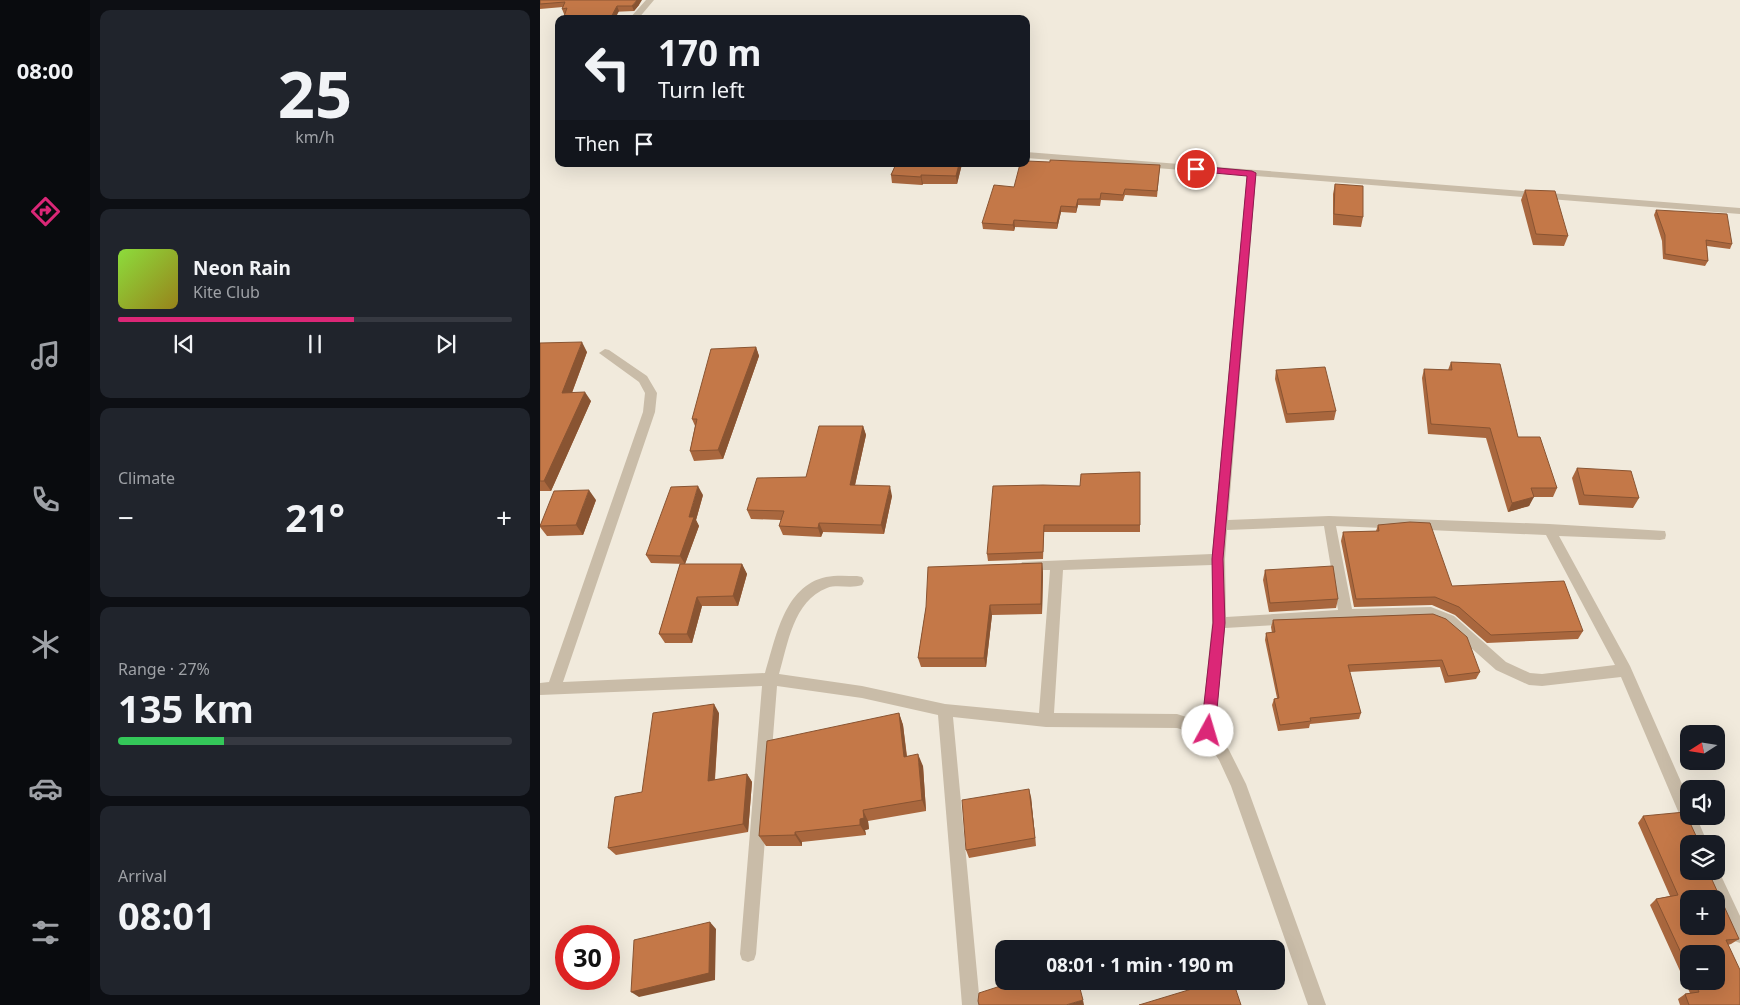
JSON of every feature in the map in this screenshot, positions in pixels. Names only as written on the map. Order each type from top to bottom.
[{"type":"street","points":[[637,15],[650,0]]},
{"type":"street","points":[[1030,155],[1740,211]]},
{"type":"street","points":[[1208,731],[1219,623],[1218,559],[1252,173]]},
{"type":"street","points":[[605,353],[643,379],[651,393],[649,412],[547,689],[770,679],[862,692],[945,710],[1046,720],[1177,721],[1208,731],[1224,755],[1238,784],[1316,1005]]},
{"type":"street","points":[[1221,524],[1328,521],[1660,534]]},
{"type":"street","points":[[1328,521],[1346,614]]},
{"type":"street","points":[[1549,529],[1624,670],[1696,835]]},
{"type":"street","points":[[1012,567],[1218,559]]},
{"type":"street","points":[[1046,720],[1057,565]]},
{"type":"street","points":[[748,954],[770,679],[787,626],[798,601],[811,590],[827,582],[857,581]]},
{"type":"street","points":[[1219,623],[1346,614],[1431,613],[1449,620],[1501,666],[1529,679],[1542,680],[1624,670]]},
{"type":"street","points":[[945,710],[971,1005]]},
{"type":"street","points":[[1716,880],[1740,935]]},
{"type":"building","points":[[540,0],[637,0],[632,6],[617,6],[612,15],[564,15],[567,8],[562,9],[565,2],[540,4]]},
{"type":"building","points":[[1050,160],[1160,165],[1157,191],[1125,189],[1123,195],[1101,193],[1100,199],[1078,199],[1076,207],[1061,206],[1057,223],[1014,220],[1013,225],[982,223],[994,185],[1014,187],[1019,167],[1030,167],[1030,161],[1050,162]]},
{"type":"building","points":[[895,167],[958,167],[956,176],[921,175],[921,177],[891,175]]},
{"type":"building","points":[[1335,184],[1363,186],[1363,217],[1334,214]]},
{"type":"building","points":[[1525,190],[1555,191],[1568,236],[1536,234]]},
{"type":"building","points":[[1656,210],[1727,214],[1732,244],[1706,240],[1708,261],[1665,254],[1665,235]]},
{"type":"building","points":[[582,342],[562,393],[585,392],[544,481],[540,481],[540,343]]},
{"type":"building","points":[[756,347],[718,450],[690,451],[697,419],[692,419],[711,349]]},
{"type":"building","points":[[1451,362],[1500,364],[1518,437],[1540,437],[1557,488],[1531,488],[1534,497],[1512,503],[1490,428],[1431,424],[1424,369],[1452,370]]},
{"type":"building","points":[[1325,367],[1336,411],[1287,414],[1276,370]]},
{"type":"building","points":[[819,426],[863,426],[850,485],[890,486],[881,525],[819,523],[818,528],[779,526],[784,511],[747,510],[757,478],[806,477]]},
{"type":"building","points":[[1577,468],[1631,471],[1639,498],[1584,495]]},
{"type":"building","points":[[1140,472],[1140,525],[1044,525],[1043,552],[987,554],[993,486],[1080,486],[1081,474]]},
{"type":"building","points":[[698,486],[689,517],[694,517],[680,556],[646,555],[671,487]]},
{"type":"building","points":[[589,490],[576,525],[540,526],[554,491]]},
{"type":"building","points":[[1410,522],[1430,523],[1452,586],[1564,581],[1583,631],[1491,635],[1459,607],[1435,597],[1356,599],[1343,532],[1379,531],[1378,525]]},
{"type":"building","points":[[1042,563],[1041,604],[990,605],[984,658],[918,658],[926,607],[928,567]]},
{"type":"building","points":[[680,564],[742,564],[733,596],[697,597],[687,634],[659,634]]},
{"type":"building","points":[[1333,566],[1338,599],[1270,603],[1265,570]]},
{"type":"building","points":[[1433,614],[1446,619],[1467,637],[1480,672],[1448,676],[1442,660],[1348,665],[1361,713],[1310,718],[1311,721],[1280,725],[1274,699],[1279,698],[1266,633],[1275,632],[1273,620]]},
{"type":"building","points":[[714,704],[708,781],[747,774],[743,824],[608,848],[615,797],[642,792],[653,713]]},
{"type":"building","points":[[899,713],[904,757],[918,754],[922,800],[863,810],[864,818],[860,819],[860,825],[795,832],[795,835],[759,836],[767,741]]},
{"type":"building","points":[[1029,789],[1035,838],[966,850],[962,800]]},
{"type":"building","points":[[1680,812],[1680,825],[1691,825],[1696,835],[1680,835],[1680,880],[1712,880],[1717,890],[1680,890],[1680,935],[1725,935],[1725,908],[1739,939],[1726,940],[1740,970],[1740,1005],[1689,1005],[1685,994],[1699,992],[1698,990],[1725,990],[1725,945],[1680,945],[1680,951],[1656,899],[1678,895],[1643,816]]},
{"type":"building","points":[[710,922],[709,973],[631,992],[634,940]]},
{"type":"building","points":[[995,988],[995,990],[1080,990],[1083,1000],[1066,1005],[979,1005],[979,993]]},
{"type":"building","points":[[1188,990],[1236,990],[1241,1005],[1139,1005]]},
{"type":"route","points":[[1196,169],[1252,173],[1218,559],[1219,623],[1208,731]]}]
